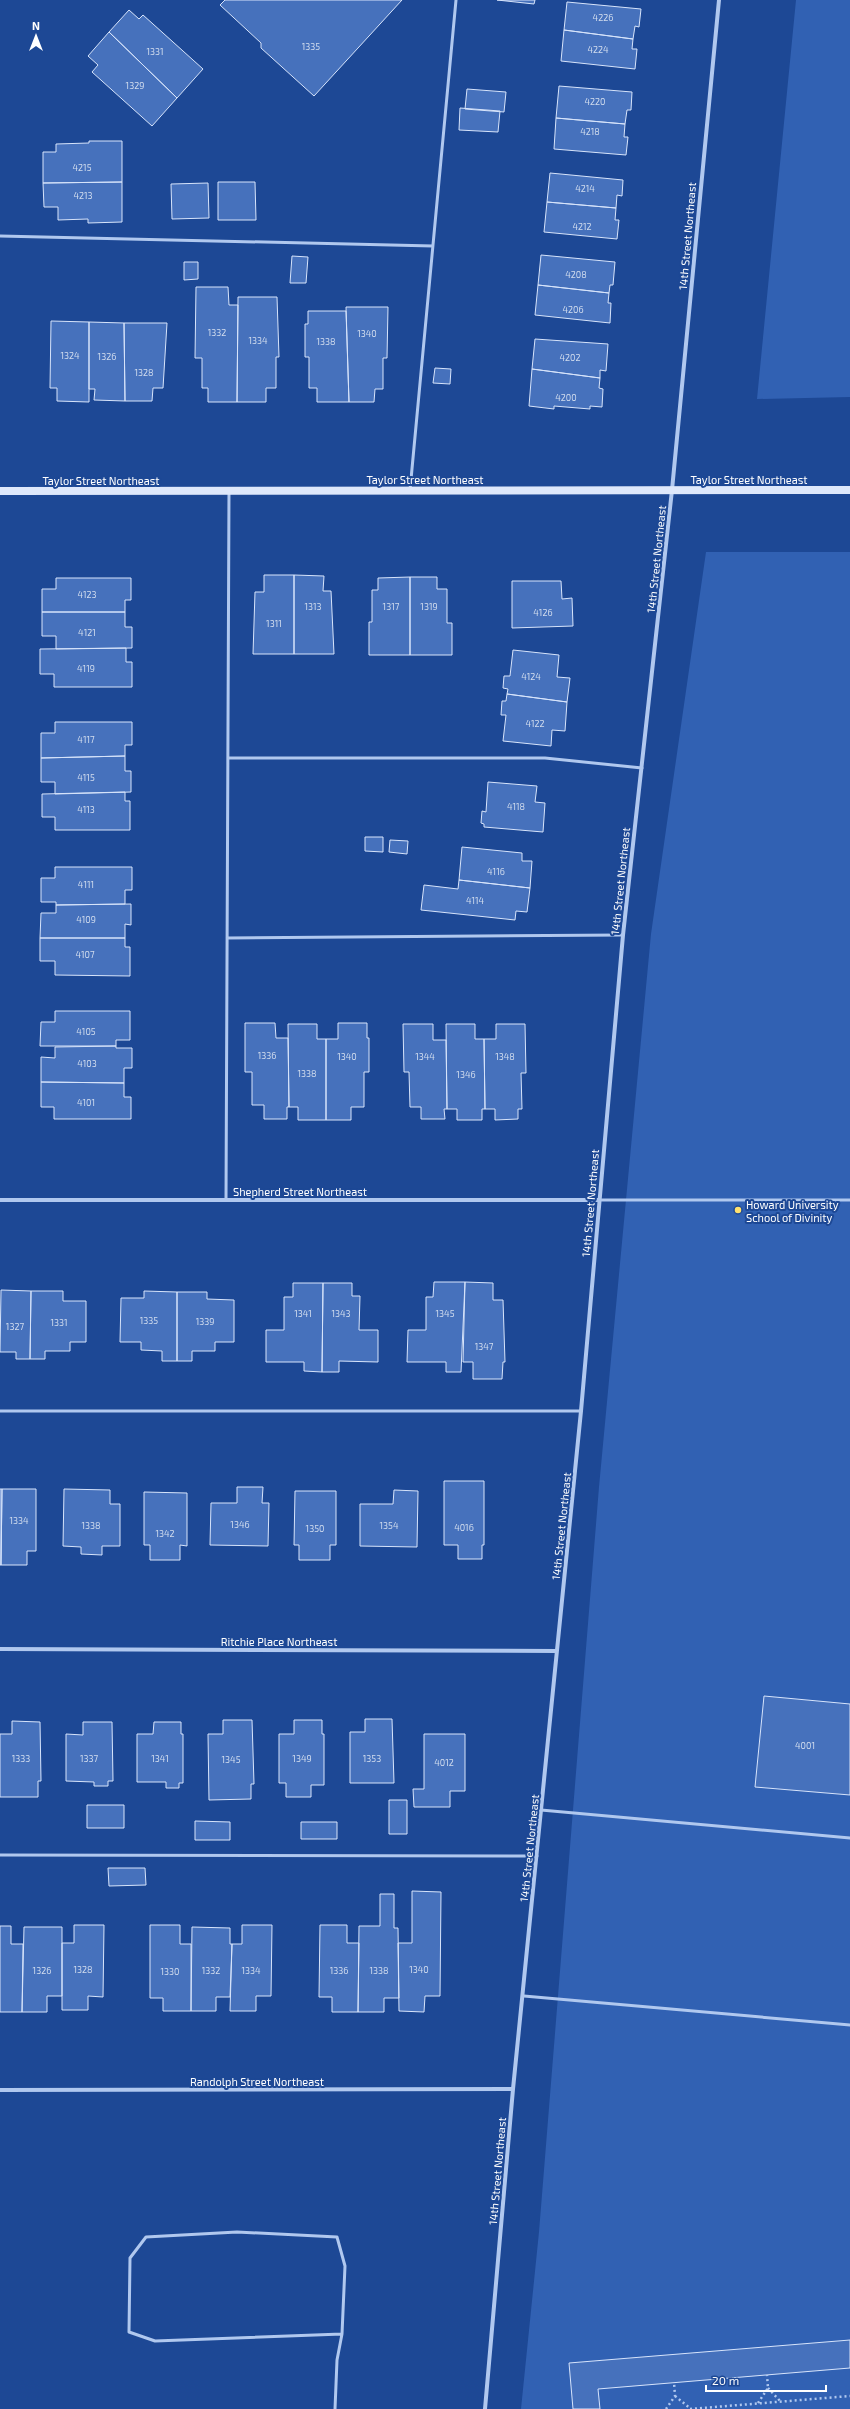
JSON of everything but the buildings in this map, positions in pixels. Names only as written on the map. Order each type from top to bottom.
[{"type":"street","name":"14th Street Northeast","points":[[485,2409],[513,2089],[524,1996],[581,1410],[623,935],[672,490],[719,0]]},
{"type":"street","name":"Taylor Street Northeast","points":[[0,491],[850,490]]},
{"type":"street","name":"Shepherd Street Northeast","points":[[0,1200],[600,1200]]},
{"type":"street","name":"Ritchie Place Northeast","points":[[0,1649],[557,1651]]},
{"type":"street","name":"Randolph Street Northeast","points":[[0,2090],[513,2089]]},
{"type":"lane","points":[[410,490],[456,0]]},
{"type":"lane","points":[[0,236],[433,246]]},
{"type":"lane","points":[[226,1200],[229,491]]},
{"type":"lane","points":[[228,758],[545,758],[642,768]]},
{"type":"lane","points":[[227,938],[623,935]]},
{"type":"lane","points":[[600,1200],[850,1200]]},
{"type":"lane","points":[[0,1411],[581,1410]]},
{"type":"lane","points":[[541,1810],[850,1838]]},
{"type":"lane","points":[[0,1855],[537,1856]]},
{"type":"lane","points":[[524,1996],[850,2025]]},
{"type":"lane","points":[[335,2409],[337,2360],[342,2334],[345,2266],[337,2237],[237,2232],[146,2237],[130,2258],[129,2332],[155,2341],[342,2334]]},
{"type":"path","points":[[767,2375],[768,2388],[781,2402]]},
{"type":"path","points":[[666,2409],[675,2396],[674,2382]]},
{"type":"path","points":[[757,2404],[768,2388]]},
{"type":"path","points":[[675,2396],[691,2409],[850,2396]]},
{"type":"shaded area","points":[[796,0],[850,0],[850,397],[757,399]]},
{"type":"shaded area","points":[[706,552],[850,552],[850,2409],[521,2409],[539,2232],[599,1487],[651,934]]},
{"type":"place","name":"Howard University School of Divinity","points":[[738,1210]]}]
